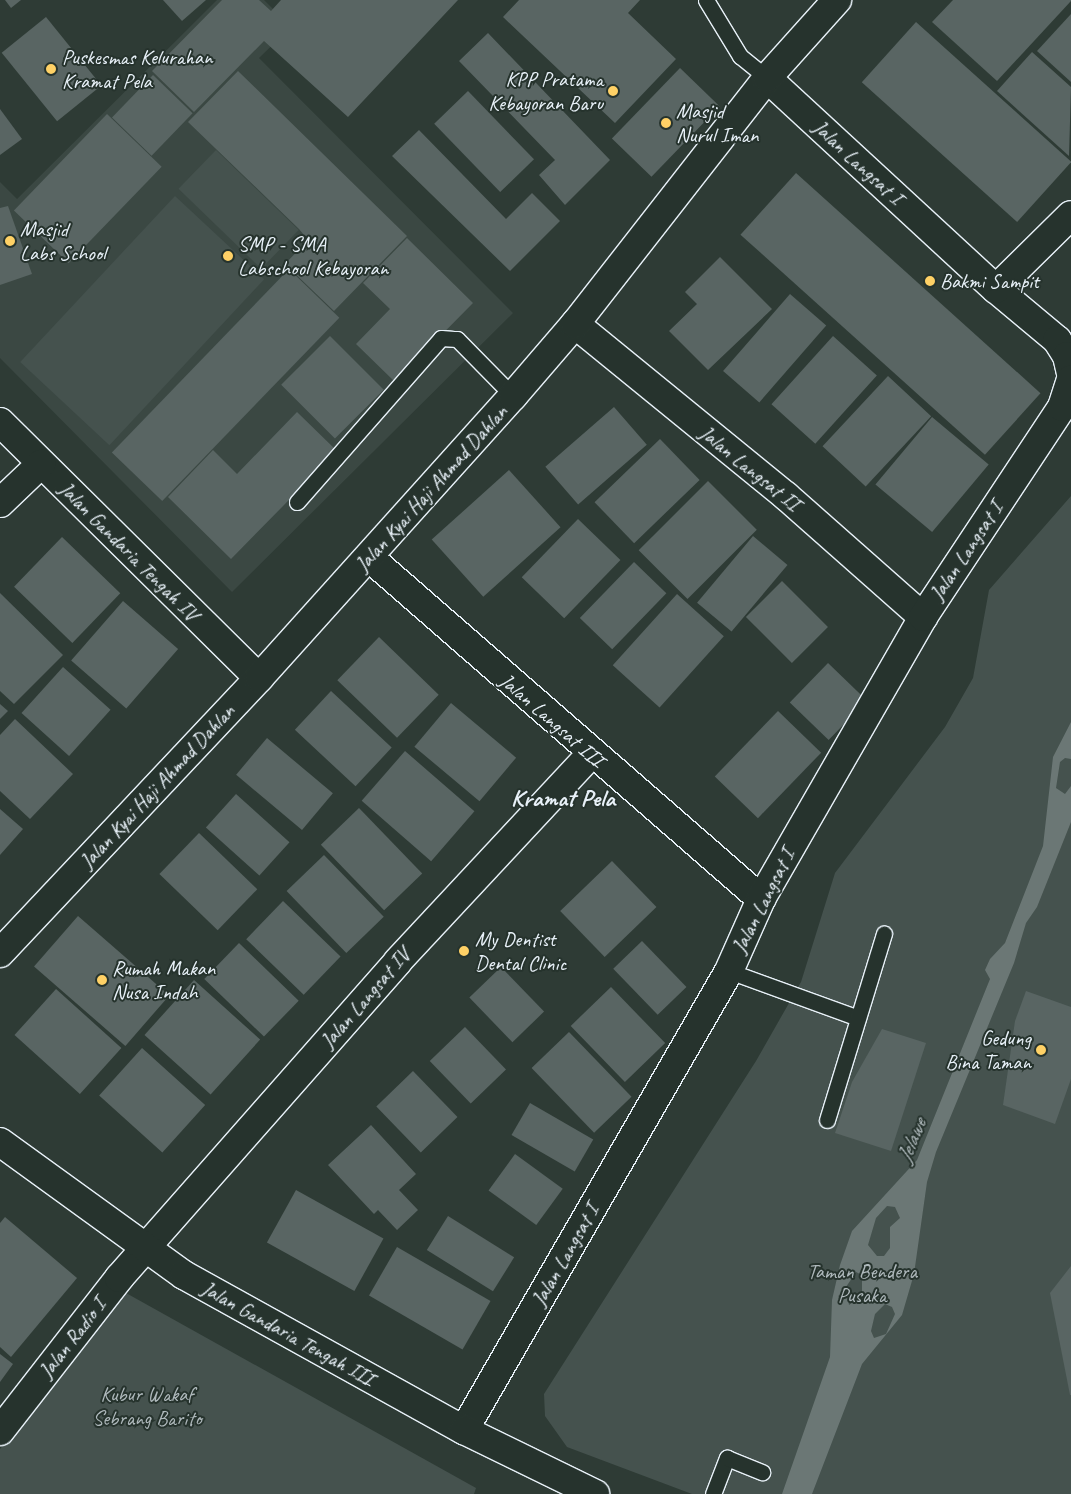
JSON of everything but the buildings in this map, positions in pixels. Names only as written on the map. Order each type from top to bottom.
[{"type":"street","name":"Jalan Kyai Haji Ahmad Dahlan","points":[[0,953],[260,678],[370,558],[513,396],[575,324],[767,78],[837,0]]},
{"type":"street","name":"Jalan Langsat I","points":[[767,78],[996,289],[1057,340],[1068,356],[1071,374]]},
{"type":"street","points":[[996,289],[1071,215]]},
{"type":"street","name":"Jalan Langsat II","points":[[575,324],[786,496],[923,617]]},
{"type":"street","name":"Jalan Langsat I","points":[[464,1430],[729,971],[761,898],[923,617],[1062,407],[1071,379]]},
{"type":"street","name":"Jalan Gandaria Tengah IV","points":[[0,422],[260,678]]},
{"type":"street","points":[[0,504],[42,464]]},
{"type":"street","name":"Jalan Langsat III","points":[[370,558],[591,754],[761,898]]},
{"type":"street","name":"Jalan Langsat IV","points":[[147,1249],[398,961],[591,754]]},
{"type":"street","name":"Jalan Gandaria Tengah III","points":[[0,1142],[184,1275],[464,1430],[595,1494]]},
{"type":"street","name":"Jalan Radio I","points":[[0,1431],[106,1294],[147,1249]]},
{"type":"lane","points":[[706,0],[740,56],[767,78]]},
{"type":"lane","points":[[297,502],[441,338],[457,339],[513,396]]},
{"type":"lane","points":[[827,1120],[884,933]]},
{"type":"lane","points":[[729,971],[858,1018]]},
{"type":"lane","points":[[713,1494],[727,1458],[762,1472]]},
{"type":"shaded area","name":"SMP - SMA Labschool Kebayoran","points":[[217,0],[264,0],[291,27],[259,58],[513,313],[232,592],[0,358],[0,182],[17,199]]},
{"type":"shaded area","points":[[1071,722],[1071,759],[1065,758],[1060,762],[1056,788],[1065,794],[1071,786],[1071,822],[1037,907],[1026,923],[1014,963],[936,1152],[927,1182],[914,1274],[902,1315],[862,1364],[812,1494],[782,1494],[830,1357],[832,1300],[840,1265],[852,1231],[917,1160],[990,979],[985,970],[990,959],[1005,943],[1043,846],[1053,757]],"holes":[[[887,1206],[895,1207],[900,1218],[890,1227],[890,1248],[884,1256],[877,1256],[868,1245],[876,1218]],[[856,1272],[862,1275],[862,1295],[849,1305],[846,1287]],[[885,1304],[892,1307],[895,1314],[886,1334],[874,1338],[871,1331],[875,1314]]]},
{"type":"green space","points":[[216,150],[299,230],[261,269],[178,189]]},
{"type":"green space","points":[[175,196],[264,279],[109,445],[20,362]]},
{"type":"green space","name":"Taman Bendera Pusaka","points":[[1071,496],[1071,1494],[692,1494],[567,1447],[545,1416],[544,1394],[756,1061],[801,982],[835,873],[945,727],[973,678],[989,590]]},
{"type":"green space","name":"Kubur Wakaf Sebrang Barito","points":[[126,1293],[476,1488],[474,1494],[0,1494],[0,1449]]},
{"type":"place","name":"Puskesmas Kelurahan Kramat Pela","points":[[51,69]]},
{"type":"place","name":"KPP Pratama Kebayoran Baru","points":[[613,91]]},
{"type":"place","name":"Masjid Nurul Iman","points":[[666,123]]},
{"type":"place","name":"Masjid Labs School","points":[[10,241]]},
{"type":"place","name":"SMP - SMA Labschool Kebayoran","points":[[228,256]]},
{"type":"place","name":"Bakmi Sampit","points":[[930,281]]},
{"type":"place","name":"My Dentist Dental Clinic","points":[[464,951]]},
{"type":"place","name":"Rumah Makan Nusa Indah","points":[[102,980]]},
{"type":"place","name":"Gedung Bina Taman","points":[[1041,1050]]},
{"type":"district","name":"Kramat Pela","points":[[563,799]]},
{"type":"water label","name":"Jelawe","points":[[912,1141]]}]
